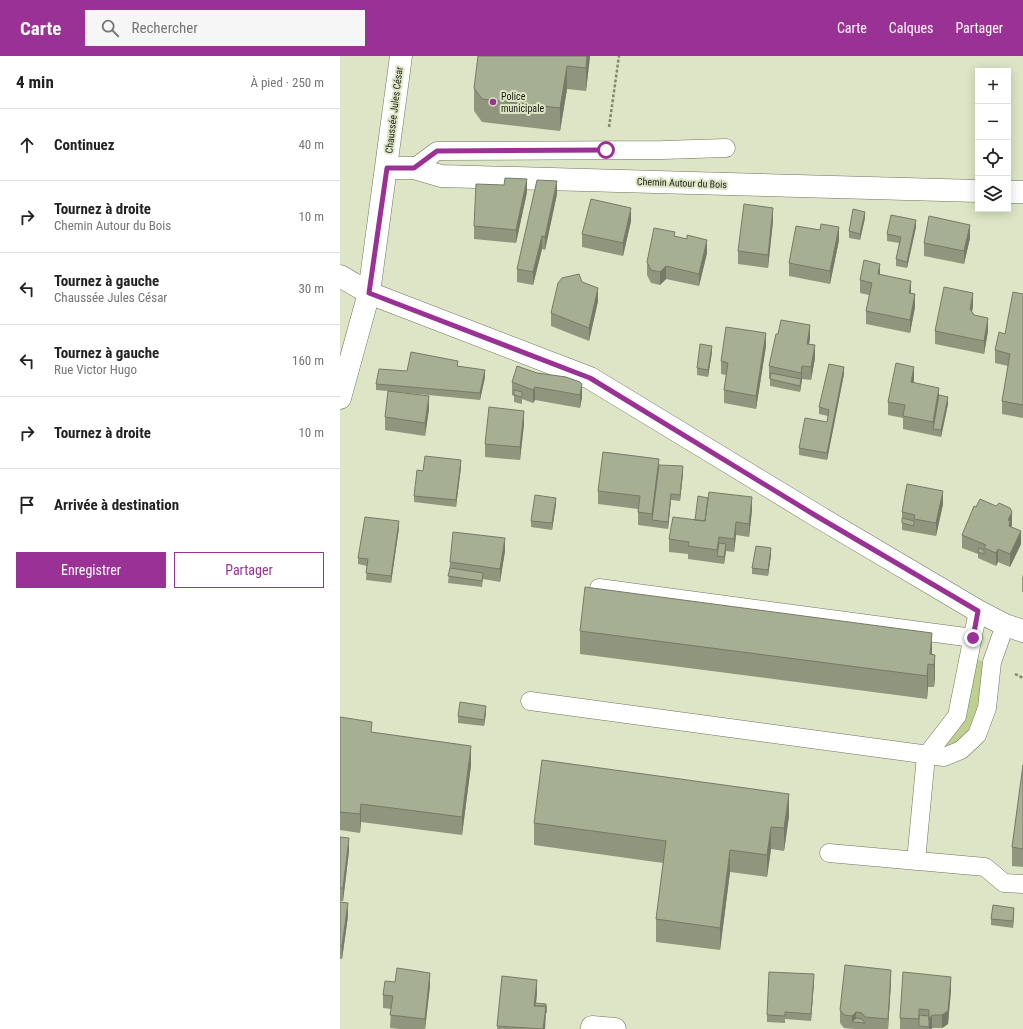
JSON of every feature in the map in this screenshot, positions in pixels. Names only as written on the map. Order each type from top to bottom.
[{"type":"street","name":"Chaussée Jules César","points":[[340,398],[369,293],[401,56]]},
{"type":"street","name":"Chemin Autour du Bois","points":[[387,168],[414,168],[441,176],[975,191]]},
{"type":"street","points":[[1011,192],[1023,192]]},
{"type":"street","points":[[340,276],[369,293],[590,378],[818,517],[978,611],[1014,628]]},
{"type":"street","points":[[592,1029],[592,1027],[615,1029]]},
{"type":"lane","points":[[414,168],[437,151],[726,148]]},
{"type":"lane","points":[[599,588],[973,638]]},
{"type":"lane","points":[[916,861],[926,756],[957,716],[978,611]]},
{"type":"lane","points":[[530,701],[926,756],[944,757],[961,750],[977,735],[987,708],[992,662],[1014,628]]},
{"type":"lane","points":[[829,853],[985,867],[1004,883],[1023,884]]},
{"type":"path","points":[[606,150],[619,56]]},
{"type":"green space","points":[[978,659],[984,663],[977,717],[966,735],[949,748],[946,744],[963,723],[968,709],[972,663]]},
{"type":"building","points":[[478,56],[587,56],[586,68],[567,66],[560,108],[482,99],[474,88]]},
{"type":"building","points":[[505,178],[527,179],[516,230],[474,226],[476,184],[504,185]]},
{"type":"building","points":[[537,180],[557,181],[545,237],[542,236],[533,272],[517,269]]},
{"type":"building","points":[[591,199],[631,208],[623,243],[582,234]]},
{"type":"building","points":[[744,204],[773,208],[768,255],[738,251]]},
{"type":"building","points":[[853,209],[865,212],[860,234],[849,231]]},
{"type":"building","points":[[891,215],[916,220],[907,262],[896,259],[901,237],[887,234]]},
{"type":"building","points":[[929,216],[970,225],[964,251],[924,243]]},
{"type":"building","points":[[821,224],[839,227],[830,271],[789,263],[796,226],[820,230]]},
{"type":"building","points":[[654,228],[675,232],[674,236],[687,239],[687,235],[707,240],[699,274],[666,266],[660,272],[651,270],[647,262]]},
{"type":"building","points":[[864,260],[880,264],[878,274],[911,281],[909,293],[915,294],[910,320],[866,311],[872,283],[860,280]]},
{"type":"building","points":[[579,274],[582,282],[598,288],[589,328],[551,313],[558,283],[562,278]]},
{"type":"building","points":[[944,287],[973,293],[970,309],[974,315],[988,318],[984,341],[935,331]]},
{"type":"building","points":[[1013,292],[1023,294],[1023,405],[1002,401],[1010,354],[995,350],[999,332],[1005,334]]},
{"type":"building","points":[[781,320],[810,325],[807,344],[815,345],[811,367],[802,366],[801,373],[769,366],[776,334],[778,334]]},
{"type":"building","points":[[726,327],[766,333],[756,396],[724,390],[728,363],[721,361]]},
{"type":"building","points":[[700,344],[712,346],[708,370],[697,368]]},
{"type":"building","points":[[411,352],[458,361],[457,366],[485,370],[480,393],[376,384],[379,369],[407,371]]},
{"type":"building","points":[[896,363],[914,367],[911,382],[939,388],[933,422],[903,416],[905,405],[888,402]]},
{"type":"building","points":[[829,364],[844,367],[827,453],[799,448],[805,418],[827,422],[829,410],[819,407]]},
{"type":"building","points":[[517,366],[537,373],[566,377],[580,382],[582,384],[580,395],[535,387],[533,390],[512,382]]},
{"type":"building","points":[[771,373],[801,379],[800,386],[770,379]]},
{"type":"building","points":[[514,390],[522,392],[522,397],[514,395]]},
{"type":"building","points":[[388,391],[429,396],[425,423],[385,417]]},
{"type":"building","points":[[939,395],[948,397],[941,430],[933,429]]},
{"type":"building","points":[[489,407],[524,411],[520,447],[485,444]]},
{"type":"building","points":[[603,452],[659,459],[652,514],[638,512],[640,496],[598,491]]},
{"type":"building","points":[[425,456],[461,460],[456,500],[414,496],[417,470],[423,471]]},
{"type":"building","points":[[659,465],[683,466],[680,495],[671,494],[668,522],[652,520]]},
{"type":"building","points":[[907,484],[943,491],[936,523],[914,519],[915,515],[902,512]]},
{"type":"building","points":[[709,492],[752,497],[749,524],[736,522],[734,539],[719,537],[717,550],[688,546],[689,542],[669,539],[673,517],[705,521]]},
{"type":"building","points":[[535,495],[556,498],[552,523],[531,521]]},
{"type":"building","points":[[698,496],[708,498],[705,521],[695,520]]},
{"type":"building","points":[[980,499],[996,506],[999,503],[1010,508],[1012,512],[1008,520],[1010,521],[1009,526],[1021,531],[1010,554],[998,549],[996,553],[984,548],[986,545],[962,535],[974,506],[976,507]]},
{"type":"building","points":[[365,517],[399,521],[391,576],[366,573],[368,559],[358,558]]},
{"type":"building","points":[[902,518],[914,521],[914,526],[902,523]]},
{"type":"building","points":[[453,532],[505,538],[500,569],[450,562]]},
{"type":"building","points":[[719,543],[726,544],[724,557],[717,556]]},
{"type":"building","points":[[756,546],[771,548],[768,570],[752,568]]},
{"type":"building","points":[[979,548],[984,550],[984,554],[978,552]]},
{"type":"building","points":[[450,568],[483,573],[482,581],[448,576]]},
{"type":"building","points":[[585,587],[932,633],[930,654],[935,655],[934,665],[928,664],[927,676],[580,631]]},
{"type":"building","points":[[460,702],[486,706],[484,720],[458,716]]},
{"type":"building","points":[[340,717],[372,722],[371,732],[471,746],[462,817],[361,804],[360,814],[340,812]]},
{"type":"building","points":[[542,760],[789,794],[784,828],[771,827],[767,855],[730,850],[720,928],[656,919],[666,841],[534,823]]},
{"type":"building","points":[[1023,765],[1023,849],[1012,847]]},
{"type":"building","points":[[340,837],[349,838],[343,888],[340,888]]},
{"type":"building","points":[[340,902],[348,903],[342,946],[340,946]]},
{"type":"building","points":[[993,905],[1014,908],[1013,921],[991,919]]},
{"type":"building","points":[[845,965],[891,970],[888,1019],[865,1017],[862,1013],[856,1012],[852,1016],[844,1015],[840,1010]]},
{"type":"building","points":[[397,968],[430,973],[425,1019],[390,1015],[393,996],[383,995],[385,981],[395,982]]},
{"type":"building","points":[[769,972],[814,974],[811,1014],[785,1012],[785,1016],[767,1015]]},
{"type":"building","points":[[903,972],[951,977],[948,1011],[942,1015],[932,1015],[929,1020],[929,1010],[919,1009],[919,1019],[900,1018]]},
{"type":"building","points":[[502,976],[537,980],[534,1006],[546,1006],[543,1029],[497,1026]]},
{"type":"building","points":[[535,1003],[546,1004],[546,1006],[535,1006]]},
{"type":"building","points":[[919,1015],[929,1016],[929,1027],[919,1026]]},
{"type":"building","points":[[856,1018],[862,1019],[865,1023],[852,1022]]},
{"type":"place","name":"Police municipale","points":[[493,102]]},
{"type":"route","points":[[606,150],[437,151],[414,168],[387,168],[369,293],[590,378],[818,517],[978,611],[973,638]]}]
